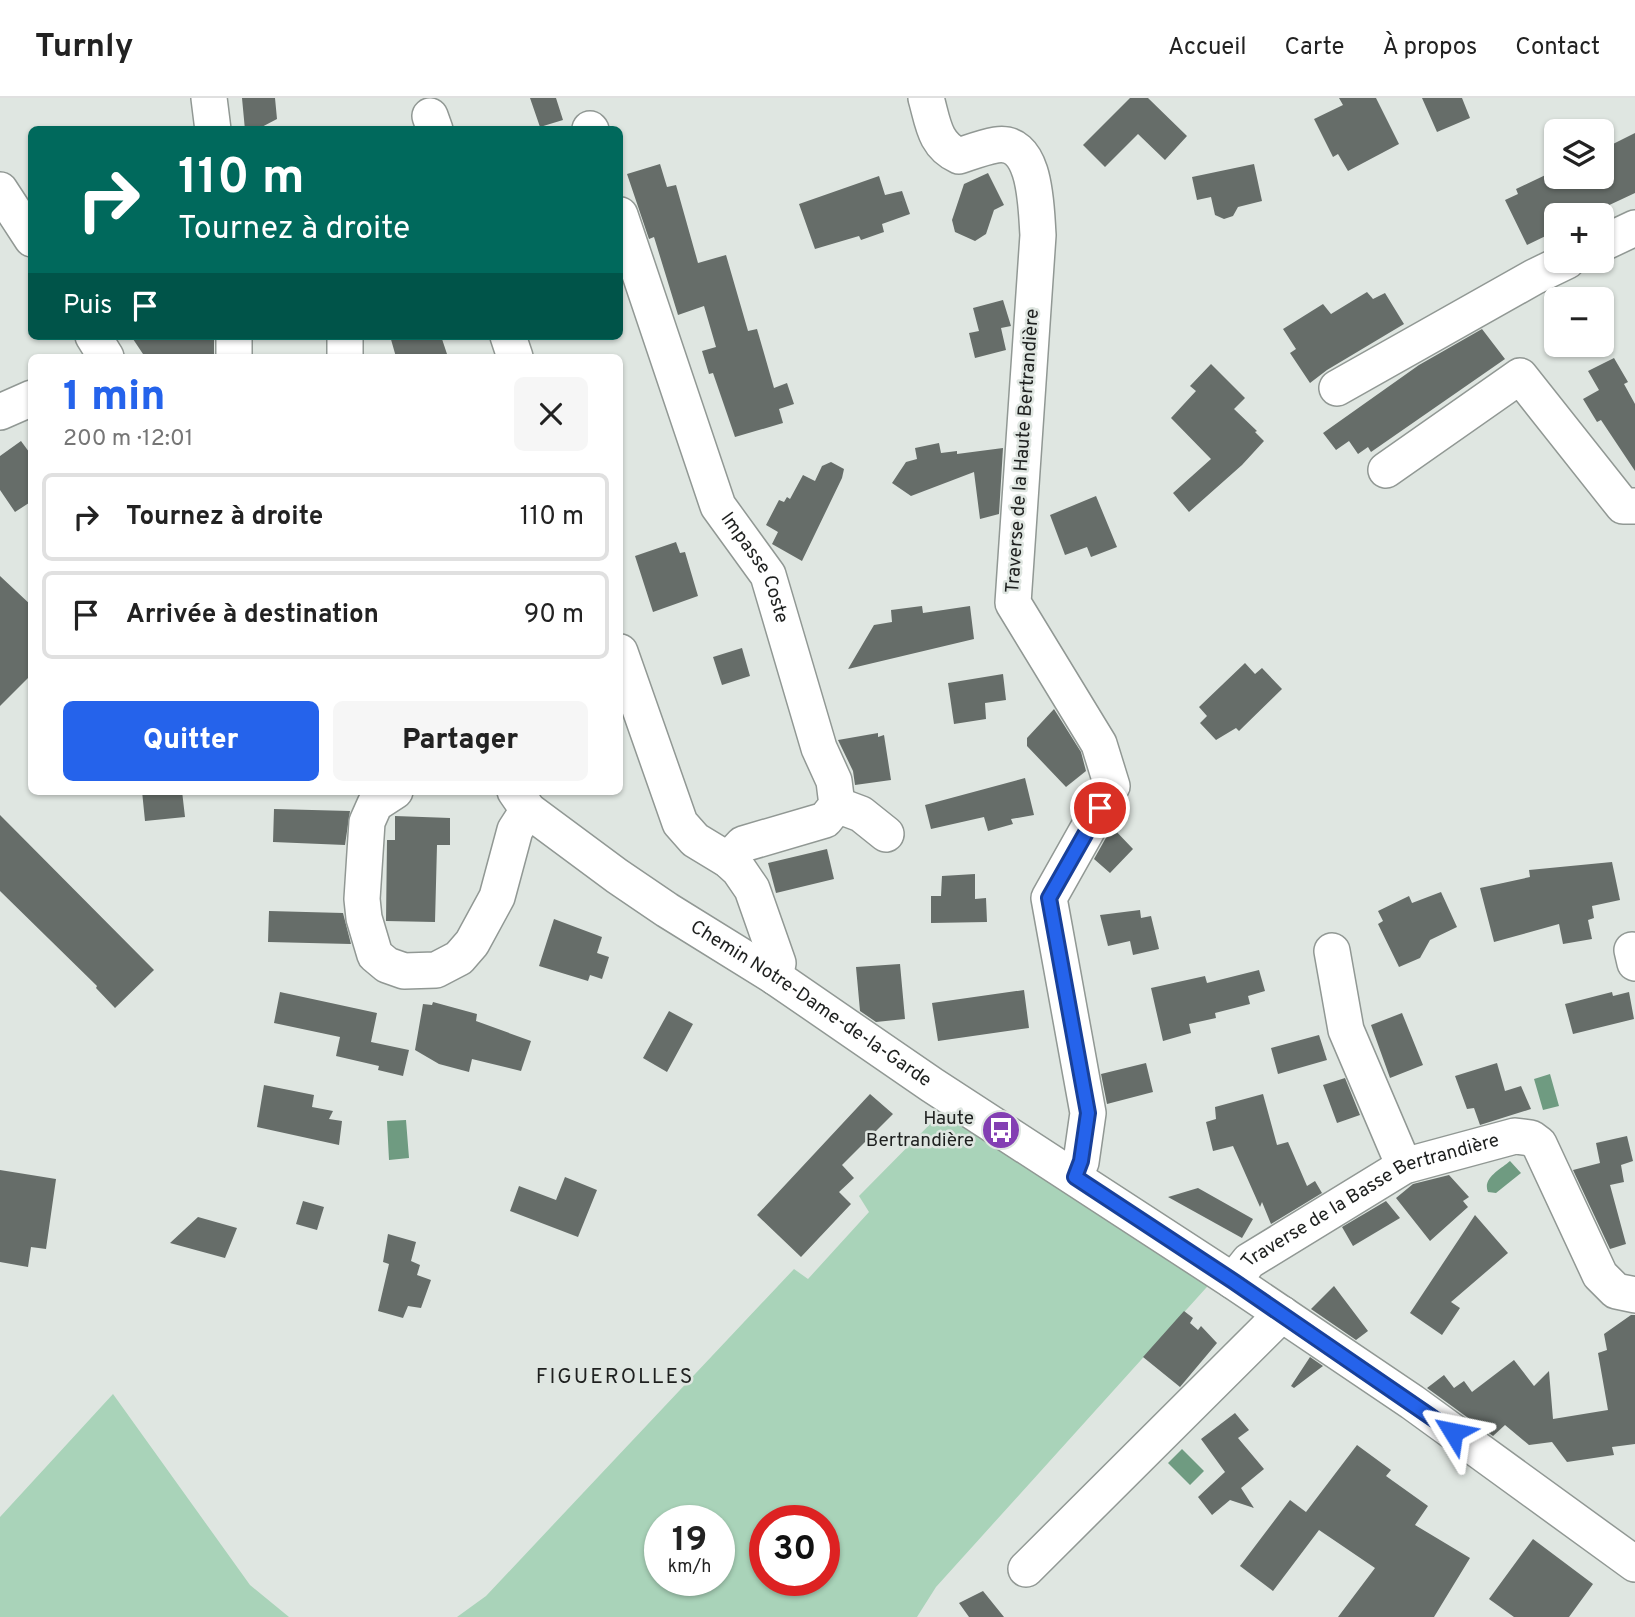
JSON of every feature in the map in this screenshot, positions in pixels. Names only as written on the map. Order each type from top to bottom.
[{"type":"street","points":[[209,98],[212,126]]},
{"type":"street","name":"Traverse de la Haute Bertrandière","points":[[926,98],[937,140],[948,151],[959,156],[999,144],[1013,147],[1025,159],[1032,175],[1038,235],[1013,603],[1099,744],[1112,786],[1049,898],[1088,1113],[1081,1161],[1075,1177]]},
{"type":"street","points":[[0,190],[28,233]]},
{"type":"street","name":"Impasse Coste","points":[[623,224],[718,506],[768,575],[819,748],[834,781],[836,805]]},
{"type":"street","points":[[1614,238],[1635,228]]},
{"type":"street","points":[[1337,388],[1544,271]]},
{"type":"street","points":[[1386,470],[1520,376],[1623,506],[1635,506]]},
{"type":"street","points":[[0,412],[28,400]]},
{"type":"street","points":[[623,661],[680,823],[695,840],[739,870],[752,889],[778,963],[775,977]]},
{"type":"street","points":[[389,795],[375,804],[367,822],[362,899],[364,918],[375,955],[387,965],[404,971],[436,970],[459,958],[472,943],[497,897],[522,800]]},
{"type":"street","name":"Chemin Notre-Dame-de-la-Garde","points":[[522,800],[657,903],[775,977],[932,1085],[1282,1314],[1423,1410],[1635,1563]]},
{"type":"street","points":[[728,860],[743,844],[825,821],[836,805],[861,814],[886,834]]},
{"type":"street","points":[[1332,951],[1346,1030],[1404,1166]]},
{"type":"street","name":"Traverse de la Basse Bertrandière","points":[[1233,1281],[1249,1261],[1404,1166],[1515,1136],[1539,1143],[1600,1275],[1616,1291],[1635,1295]]},
{"type":"street","points":[[1026,1569],[1282,1314]]},
{"type":"shaded area","points":[[1550,1074],[1559,1106],[1543,1110],[1534,1079]]},
{"type":"shaded area","points":[[941,1113],[1215,1278],[936,1587],[917,1617],[457,1617],[486,1596],[794,1269],[808,1279],[869,1212],[859,1196]]},
{"type":"shaded area","points":[[406,1120],[409,1158],[389,1160],[387,1121]]},
{"type":"shaded area","points":[[1510,1161],[1521,1173],[1496,1193],[1488,1192],[1490,1178]]},
{"type":"shaded area","points":[[113,1394],[250,1585],[289,1617],[0,1617],[0,1517]]},
{"type":"shaded area","points":[[1182,1449],[1204,1471],[1190,1485],[1168,1463]]},
{"type":"building","points":[[242,98],[275,98],[277,119],[264,126],[245,126]]},
{"type":"building","points":[[530,98],[556,98],[563,120],[540,126]]},
{"type":"building","points":[[1130,98],[1148,98],[1187,136],[1165,160],[1138,134],[1105,167],[1083,145]]},
{"type":"building","points":[[1339,98],[1376,98],[1399,144],[1348,171],[1338,154],[1333,157],[1314,119],[1343,105]]},
{"type":"building","points":[[1422,98],[1462,98],[1470,118],[1437,132]]},
{"type":"building","points":[[1635,133],[1635,193],[1614,203],[1544,203],[1544,237],[1527,245],[1505,200],[1518,194],[1516,189],[1544,176],[1544,189],[1614,189],[1614,144]]},
{"type":"building","points":[[660,164],[667,187],[676,185],[698,263],[726,255],[748,331],[757,329],[774,388],[787,383],[794,404],[779,409],[783,423],[735,437],[713,373],[709,374],[702,351],[716,347],[704,306],[678,315],[654,237],[649,239],[627,174]]},
{"type":"building","points":[[1254,164],[1262,201],[1238,207],[1233,216],[1224,219],[1215,215],[1211,197],[1197,200],[1192,177]]},
{"type":"building","points":[[988,173],[1004,205],[994,210],[986,234],[975,241],[955,232],[952,220],[964,184]]},
{"type":"building","points":[[879,176],[885,195],[902,191],[910,214],[882,224],[884,232],[861,240],[859,236],[815,249],[799,204]]},
{"type":"building","points":[[1367,292],[1373,299],[1385,293],[1404,324],[1310,383],[1290,353],[1296,349],[1283,329],[1323,304],[1331,314]]},
{"type":"building","points":[[1003,300],[1011,326],[1001,328],[1006,350],[975,358],[969,333],[979,331],[973,308]]},
{"type":"building","points":[[1482,329],[1505,359],[1371,452],[1368,447],[1358,454],[1349,441],[1336,450],[1323,433],[1419,365]]},
{"type":"building","points":[[134,340],[214,340],[214,354],[143,354]]},
{"type":"building","points":[[391,340],[442,340],[447,354],[395,354]]},
{"type":"building","points":[[1614,358],[1628,382],[1624,384],[1635,404],[1635,471],[1601,420],[1597,422],[1583,399],[1599,390],[1588,371]]},
{"type":"building","points":[[1211,364],[1245,398],[1234,409],[1264,441],[1242,465],[1189,512],[1173,493],[1211,459],[1171,418],[1196,391],[1190,386]]},
{"type":"building","points":[[21,441],[28,451],[28,504],[15,512],[0,490],[0,456]]},
{"type":"building","points":[[939,443],[941,453],[957,451],[957,454],[1003,448],[999,514],[980,519],[974,472],[911,496],[892,483],[906,462],[917,459],[915,448]]},
{"type":"building","points":[[831,462],[844,469],[842,478],[802,561],[772,544],[778,532],[766,525],[779,500],[784,502],[787,497],[790,499],[803,475],[815,481],[822,466]]},
{"type":"building","points":[[1096,496],[1117,547],[1091,557],[1087,547],[1065,555],[1050,515]]},
{"type":"building","points":[[676,542],[680,553],[685,552],[698,596],[653,612],[635,556]]},
{"type":"building","points":[[0,576],[28,602],[28,678],[0,706]]},
{"type":"building","points":[[922,606],[923,613],[970,606],[974,639],[848,669],[874,625],[892,622],[891,610]]},
{"type":"building","points":[[742,648],[750,676],[722,685],[713,657]]},
{"type":"building","points":[[1245,663],[1255,674],[1262,668],[1282,689],[1239,731],[1236,728],[1216,740],[1200,723],[1207,716],[1199,707]]},
{"type":"building","points":[[1003,674],[1006,700],[985,703],[986,719],[954,724],[948,683]]},
{"type":"building","points":[[1054,709],[1081,752],[1086,771],[1066,787],[1027,746],[1027,738]]},
{"type":"building","points":[[878,733],[878,737],[884,735],[891,780],[855,785],[853,771],[838,740]]},
{"type":"building","points":[[1025,778],[1034,815],[1011,819],[1013,824],[988,831],[984,817],[931,829],[925,805]]},
{"type":"building","points":[[142,795],[182,795],[185,817],[145,821]]},
{"type":"building","points":[[274,809],[350,811],[345,845],[273,842]]},
{"type":"building","points":[[0,815],[154,970],[115,1008],[97,986],[0,891]]},
{"type":"building","points":[[395,816],[450,818],[450,845],[437,845],[435,922],[386,921],[387,840],[395,840]]},
{"type":"building","points":[[1112,827],[1133,849],[1110,873],[1094,859]]},
{"type":"building","points":[[827,849],[834,879],[776,893],[768,863]]},
{"type":"building","points":[[1612,862],[1620,900],[1592,906],[1594,918],[1588,920],[1592,939],[1563,944],[1559,924],[1494,942],[1480,888],[1530,877],[1529,870]]},
{"type":"building","points":[[975,874],[975,899],[986,898],[987,922],[931,923],[931,896],[941,896],[942,876]]},
{"type":"building","points":[[1441,892],[1457,927],[1430,940],[1420,958],[1399,967],[1378,924],[1383,921],[1378,911],[1409,896],[1412,903]]},
{"type":"building","points":[[1140,910],[1141,918],[1151,916],[1159,949],[1133,955],[1130,941],[1108,946],[1100,915]]},
{"type":"building","points":[[269,911],[343,913],[351,944],[268,942]]},
{"type":"building","points":[[554,919],[602,937],[597,953],[609,957],[602,979],[590,975],[588,981],[539,966]]},
{"type":"building","points":[[900,964],[905,1019],[876,1022],[860,1011],[856,967]]},
{"type":"building","points":[[1259,970],[1265,991],[1248,996],[1250,1004],[1215,1013],[1216,1018],[1189,1024],[1191,1033],[1163,1041],[1151,988],[1205,976],[1207,983]]},
{"type":"building","points":[[1024,990],[1029,1028],[938,1041],[932,1003]]},
{"type":"building","points":[[280,992],[377,1013],[371,1042],[409,1050],[403,1076],[378,1070],[379,1066],[336,1056],[340,1037],[274,1023]]},
{"type":"building","points":[[1612,992],[1613,996],[1629,992],[1634,1019],[1573,1034],[1565,1004]]},
{"type":"building","points":[[433,1002],[477,1014],[476,1021],[531,1041],[521,1071],[472,1059],[469,1072],[439,1064],[415,1050],[423,1004],[432,1005]]},
{"type":"building","points":[[669,1011],[693,1024],[667,1072],[643,1058]]},
{"type":"building","points":[[1402,1013],[1423,1065],[1390,1078],[1371,1025]]},
{"type":"building","points":[[1319,1035],[1327,1060],[1278,1074],[1271,1048]]},
{"type":"building","points":[[1146,1063],[1153,1092],[1107,1104],[1101,1074]]},
{"type":"building","points":[[1497,1063],[1505,1091],[1521,1086],[1531,1109],[1480,1125],[1474,1108],[1467,1109],[1455,1076]]},
{"type":"building","points":[[1345,1078],[1360,1115],[1337,1123],[1323,1085]]},
{"type":"building","points":[[264,1085],[314,1095],[312,1107],[333,1111],[329,1119],[342,1121],[339,1145],[257,1127]]},
{"type":"building","points":[[870,1094],[893,1114],[842,1165],[854,1178],[839,1192],[851,1204],[801,1257],[757,1215]]},
{"type":"building","points":[[1263,1094],[1277,1145],[1288,1142],[1307,1186],[1315,1181],[1322,1193],[1271,1224],[1262,1202],[1260,1207],[1233,1146],[1213,1151],[1206,1122],[1216,1119],[1215,1107]]},
{"type":"building","points":[[1627,1136],[1633,1161],[1621,1165],[1624,1182],[1610,1185],[1626,1244],[1610,1249],[1573,1170],[1600,1163],[1596,1143]]},
{"type":"building","points":[[0,1170],[56,1179],[46,1249],[31,1247],[28,1267],[0,1262]]},
{"type":"building","points":[[1449,1175],[1469,1197],[1463,1201],[1468,1207],[1430,1241],[1396,1198],[1413,1184]]},
{"type":"building","points":[[565,1177],[597,1190],[578,1237],[510,1211],[519,1186],[556,1200]]},
{"type":"building","points":[[1198,1188],[1253,1219],[1242,1238],[1168,1197]]},
{"type":"building","points":[[303,1201],[324,1207],[317,1230],[296,1224]]},
{"type":"building","points":[[1386,1201],[1400,1218],[1353,1246],[1342,1227]]},
{"type":"building","points":[[1475,1215],[1508,1253],[1451,1302],[1460,1308],[1442,1335],[1410,1313]]},
{"type":"building","points":[[198,1217],[237,1228],[225,1258],[170,1243]]},
{"type":"building","points":[[388,1234],[416,1242],[411,1261],[420,1265],[417,1275],[431,1280],[421,1308],[408,1306],[403,1318],[378,1311],[389,1264],[383,1262]]},
{"type":"building","points":[[1334,1286],[1368,1331],[1356,1340],[1311,1309]]},
{"type":"building","points":[[1184,1311],[1193,1318],[1190,1323],[1198,1330],[1201,1326],[1217,1343],[1180,1387],[1143,1357]]},
{"type":"building","points":[[1635,1315],[1635,1444],[1612,1447],[1614,1455],[1567,1462],[1552,1442],[1529,1445],[1505,1425],[1493,1436],[1427,1388],[1444,1375],[1454,1388],[1464,1381],[1472,1392],[1514,1360],[1534,1386],[1549,1371],[1553,1419],[1608,1410],[1598,1353],[1607,1350],[1604,1334]]},
{"type":"building","points":[[1310,1357],[1323,1366],[1294,1388],[1291,1386]]},
{"type":"building","points":[[1235,1413],[1249,1430],[1238,1438],[1264,1469],[1241,1488],[1254,1508],[1230,1500],[1212,1515],[1198,1497],[1225,1472],[1201,1439]]},
{"type":"building","points":[[1357,1445],[1391,1470],[1386,1476],[1428,1506],[1415,1525],[1470,1558],[1434,1617],[1338,1617],[1375,1568],[1319,1530],[1273,1591],[1240,1566],[1290,1500],[1306,1512]]},
{"type":"building","points":[[1533,1539],[1593,1584],[1569,1617],[1514,1617],[1489,1599]]},
{"type":"building","points":[[983,1591],[1004,1617],[969,1617],[959,1603]]},
{"type":"place","name":"Haute Bertrandière","points":[[1001,1130]]},
{"type":"district","name":"FIGUEROLLES","points":[[615,1377]]},
{"type":"route","points":[[1100,808],[1049,898],[1088,1113],[1081,1161],[1075,1177],[1233,1281],[1453,1432]]}]
